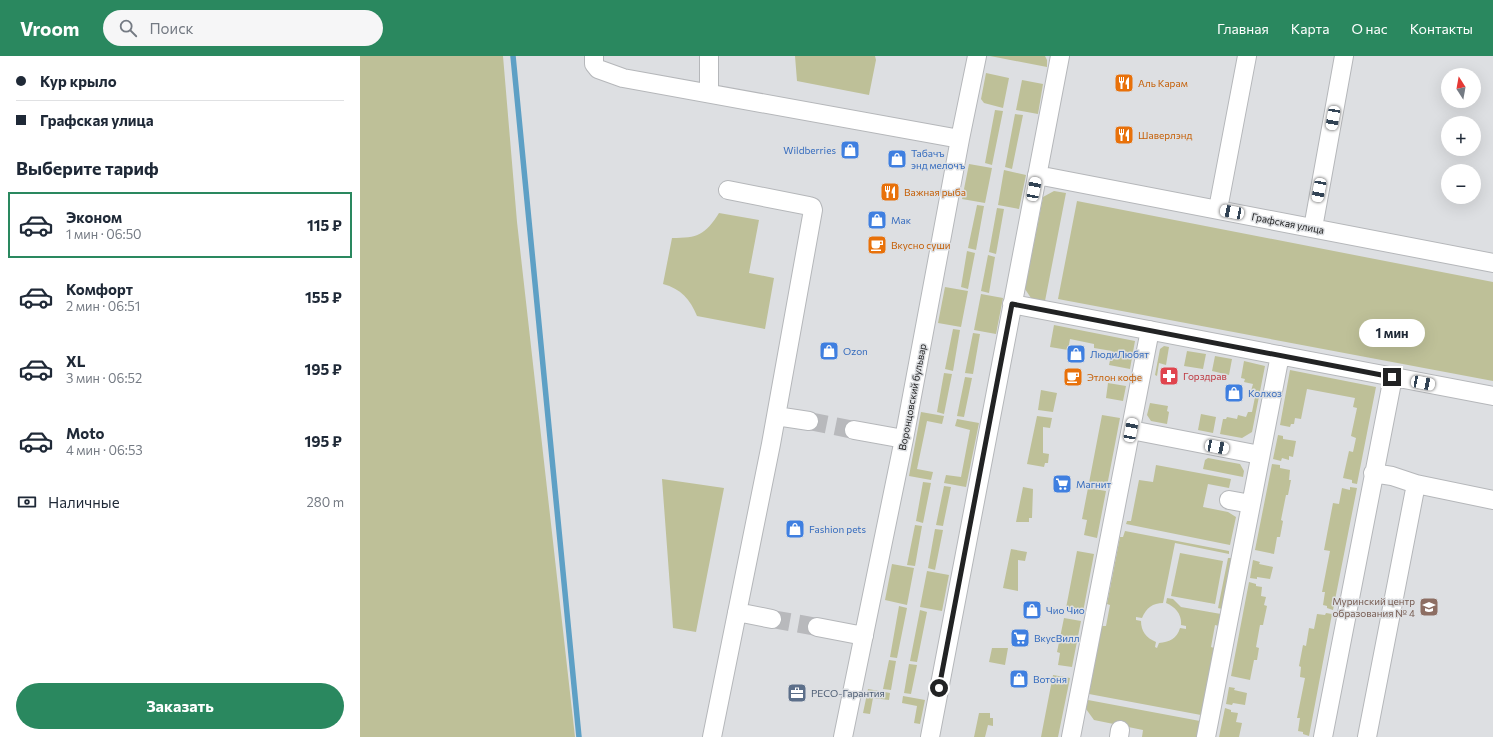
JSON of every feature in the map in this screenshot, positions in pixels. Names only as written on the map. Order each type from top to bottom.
[{"type":"street","points":[[594,56],[594,64],[598,69],[623,78],[960,139]]},
{"type":"street","points":[[709,56],[709,94]]},
{"type":"street","name":"Воронцовский бульвар","points":[[843,737],[904,439],[977,56]]},
{"type":"street","points":[[930,737],[1060,56]]},
{"type":"street","points":[[1218,209],[1247,56]]},
{"type":"street","points":[[1313,228],[1344,56]]},
{"type":"street","name":"Графская улица","points":[[1037,175],[1493,263]]},
{"type":"street","points":[[712,737],[776,416],[814,210],[809,206],[728,190]]},
{"type":"street","points":[[1012,304],[1493,396]]},
{"type":"street","points":[[1071,737],[1150,330]]},
{"type":"street","points":[[1206,737],[1280,355]]},
{"type":"street","points":[[1326,736],[1373,473],[1392,377]]},
{"type":"street","points":[[776,416],[809,421]]},
{"type":"street","points":[[854,430],[904,439]]},
{"type":"street","points":[[1131,430],[1260,455]]},
{"type":"street","points":[[1373,473],[1392,476],[1416,484],[1493,500]]},
{"type":"street","points":[[1367,737],[1416,484]]},
{"type":"street","points":[[1229,500],[1251,504]]},
{"type":"street","points":[[737,612],[772,619]]},
{"type":"street","points":[[817,627],[864,636]]},
{"type":"green space","points":[[360,56],[503,56],[517,222],[575,737],[360,737]]},
{"type":"green space","points":[[795,56],[875,56],[876,60],[869,95],[797,81]]},
{"type":"green space","points":[[990,56],[1045,56],[1047,60],[1047,67]]},
{"type":"green space","points":[[986,73],[1009,78],[1003,108],[984,103],[981,99]]},
{"type":"green space","points":[[1022,80],[1043,84],[1038,114],[1016,110]]},
{"type":"green space","points":[[995,110],[1003,111],[992,165],[985,163]]},
{"type":"green space","points":[[1015,114],[1023,115],[1012,169],[1005,167]]},
{"type":"green space","points":[[969,164],[992,168],[985,203],[962,199]]},
{"type":"green space","points":[[1004,170],[1026,175],[1019,209],[998,205]]},
{"type":"green space","points":[[1054,191],[1066,193],[1045,301],[1031,298],[1025,289],[1043,197]]},
{"type":"green space","points":[[1077,201],[1493,282],[1493,381],[1058,299]]},
{"type":"green space","points":[[977,205],[984,206],[976,250],[968,248]]},
{"type":"green space","points":[[997,208],[1004,209],[996,254],[989,252]]},
{"type":"green space","points":[[719,213],[759,220],[749,273],[774,278],[765,329],[697,316],[688,300],[680,292],[663,284],[672,238],[695,236],[700,234],[705,231]]},
{"type":"green space","points":[[967,251],[975,253],[968,289],[961,287]]},
{"type":"green space","points":[[988,255],[995,257],[989,293],[981,291]]},
{"type":"green space","points":[[945,287],[968,291],[961,327],[938,323]]},
{"type":"green space","points":[[981,294],[1003,298],[996,334],[974,330]]},
{"type":"green space","points":[[1054,325],[1135,341],[1130,369],[1109,365],[1112,351],[1094,348],[1094,344],[1070,339],[1068,350],[1050,347]]},
{"type":"green space","points":[[953,329],[960,330],[953,371],[945,369]]},
{"type":"green space","points":[[973,333],[980,334],[973,374],[965,373]]},
{"type":"green space","points":[[1164,346],[1169,347],[1166,365],[1159,363],[1157,376],[1155,375],[1160,349]]},
{"type":"green space","points":[[1187,351],[1206,354],[1203,369],[1184,366]]},
{"type":"green space","points":[[1215,356],[1232,359],[1229,375],[1212,371]]},
{"type":"green space","points":[[1244,361],[1265,366],[1252,432],[1242,438],[1220,434],[1223,419],[1226,419],[1227,417],[1237,419],[1238,415],[1246,417],[1248,412],[1252,412],[1256,392],[1251,391],[1253,384],[1244,382],[1245,379],[1241,378]]},
{"type":"green space","points":[[1290,370],[1376,387],[1357,484],[1352,483],[1352,480],[1343,478],[1349,451],[1353,452],[1356,438],[1351,436],[1357,408],[1353,407],[1355,398],[1307,389],[1301,419],[1295,418],[1294,424],[1291,424],[1290,427],[1280,425]]},
{"type":"green space","points":[[944,373],[952,374],[944,414],[937,412]]},
{"type":"green space","points":[[965,377],[972,378],[964,417],[957,416]]},
{"type":"green space","points":[[1108,383],[1126,386],[1123,401],[1106,398]]},
{"type":"green space","points":[[1041,390],[1057,393],[1053,412],[1038,410]]},
{"type":"green space","points":[[1150,403],[1168,406],[1167,411],[1169,412],[1167,424],[1151,421],[1147,415]]},
{"type":"green space","points":[[921,412],[944,416],[942,424],[927,421],[917,469],[933,472],[931,480],[909,476]]},
{"type":"green space","points":[[1201,414],[1216,417],[1213,433],[1198,430]]},
{"type":"green space","points":[[1102,415],[1120,418],[1107,486],[1089,483]]},
{"type":"green space","points":[[1037,416],[1052,418],[1050,428],[1043,427],[1043,453],[1049,454],[1048,463],[1045,463],[1044,467],[1027,464]]},
{"type":"green space","points":[[957,419],[979,423],[966,487],[944,483],[946,475],[961,477],[970,430],[955,426]]},
{"type":"green space","points":[[1278,435],[1283,436],[1283,439],[1296,441],[1293,457],[1289,456],[1289,460],[1282,458],[1281,461],[1273,459]]},
{"type":"green space","points":[[1208,458],[1240,464],[1244,471],[1243,477],[1203,469],[1205,460]]},
{"type":"green space","points":[[1272,464],[1280,465],[1280,468],[1290,470],[1289,480],[1291,480],[1288,495],[1286,495],[1281,520],[1283,521],[1280,537],[1277,537],[1274,554],[1255,550]]},
{"type":"green space","points":[[1156,465],[1231,479],[1229,488],[1208,484],[1203,507],[1228,512],[1236,517],[1230,545],[1126,524],[1127,521],[1131,521],[1139,480],[1153,482]]},
{"type":"green space","points":[[662,479],[724,488],[696,632],[673,628]]},
{"type":"green space","points":[[923,482],[931,483],[923,523],[916,521]]},
{"type":"green space","points":[[944,486],[951,487],[943,526],[936,525]]},
{"type":"green space","points":[[1023,487],[1033,489],[1032,518],[1029,518],[1029,522],[1016,522]]},
{"type":"green space","points":[[1350,487],[1357,488],[1333,610],[1323,605],[1325,592],[1322,592],[1330,551],[1324,550],[1333,503],[1339,504],[1342,488],[1350,490]]},
{"type":"green space","points":[[1088,488],[1106,491],[1097,538],[1084,535],[1087,520],[1082,519]]},
{"type":"green space","points":[[915,525],[922,526],[915,566],[907,565]]},
{"type":"green space","points":[[935,529],[943,530],[935,570],[928,568]]},
{"type":"green space","points":[[1125,531],[1229,551],[1229,554],[1175,543],[1163,603],[1150,607],[1142,618],[1136,617],[1136,620],[1141,621],[1145,634],[1156,642],[1155,647],[1157,648],[1159,643],[1169,641],[1175,637],[1180,628],[1186,629],[1186,626],[1181,625],[1178,612],[1166,603],[1167,598],[1173,599],[1181,607],[1221,614],[1219,626],[1215,625],[1211,647],[1214,648],[1201,715],[1089,694],[1102,626],[1106,626],[1110,605],[1107,604],[1120,537],[1123,537]]},
{"type":"green space","points":[[1011,549],[1027,552],[1025,561],[1018,560],[1018,591],[1003,588]]},
{"type":"green space","points":[[1077,551],[1094,554],[1083,612],[1066,608]]},
{"type":"green space","points":[[1180,553],[1223,561],[1215,604],[1171,596]]},
{"type":"green space","points":[[1228,558],[1232,558],[1222,609],[1218,608]]},
{"type":"green space","points":[[1253,560],[1260,562],[1259,564],[1273,567],[1270,579],[1257,577],[1257,579],[1250,578]]},
{"type":"green space","points":[[892,564],[914,568],[907,605],[885,600]]},
{"type":"green space","points":[[927,571],[949,575],[942,611],[920,607]]},
{"type":"green space","points":[[1249,582],[1256,584],[1256,586],[1262,587],[1261,596],[1266,597],[1264,605],[1267,606],[1263,625],[1260,625],[1256,647],[1259,648],[1257,660],[1254,660],[1250,680],[1231,676]]},
{"type":"green space","points":[[899,606],[907,608],[897,658],[890,657]]},
{"type":"green space","points":[[920,610],[927,612],[917,662],[910,661]]},
{"type":"green space","points":[[1326,613],[1332,614],[1309,736],[1298,731],[1300,718],[1297,718],[1305,678],[1300,677],[1301,667],[1299,666],[1303,645],[1306,646],[1309,628],[1314,629],[1317,614],[1325,615]]},
{"type":"green space","points":[[1064,618],[1081,621],[1072,667],[1058,665],[1060,653],[1057,652]]},
{"type":"green space","points":[[992,648],[1008,648],[1005,665],[989,662]]},
{"type":"green space","points":[[889,660],[896,661],[891,690],[883,689]]},
{"type":"green space","points":[[909,664],[917,665],[911,694],[904,693]]},
{"type":"green space","points":[[1053,675],[1070,678],[1058,737],[1041,737]]},
{"type":"green space","points":[[1229,687],[1235,688],[1234,690],[1247,693],[1245,705],[1233,703],[1232,705],[1226,704]]},
{"type":"green space","points":[[868,689],[890,693],[889,700],[873,698],[870,714],[863,713]]},
{"type":"green space","points":[[903,696],[925,700],[920,724],[914,723],[917,706],[902,703]]},
{"type":"green space","points":[[1088,700],[1200,721],[1197,737],[1142,737],[1143,730],[1094,720],[1086,709]]},
{"type":"green space","points":[[1225,708],[1231,710],[1231,712],[1238,713],[1236,722],[1242,723],[1239,737],[1219,737]]},
{"type":"green space","points":[[979,713],[990,713],[990,718],[993,718],[993,726],[988,725],[985,737],[974,737]]},
{"type":"waterway","points":[[513,56],[579,737]]},
{"type":"tunnel","points":[[809,421],[854,430]]},
{"type":"tunnel","points":[[772,619],[817,627]]},
{"type":"place","name":"Аль Карам","points":[[1124,83]]},
{"type":"place","name":"Шаверлэнд","points":[[1124,135]]},
{"type":"place","name":"Wildberries","points":[[850,150]]},
{"type":"place","name":"Табачъ энд мелочъ","points":[[897,159]]},
{"type":"place","name":"Важная рыба","points":[[890,192]]},
{"type":"place","name":"Мак","points":[[877,220]]},
{"type":"place","name":"Вкусно суши","points":[[877,245]]},
{"type":"place","name":"Ozon","points":[[829,351]]},
{"type":"place","name":"ЛюдиЛюбят","points":[[1076,354]]},
{"type":"place","name":"Горздрав","points":[[1169,376]]},
{"type":"place","name":"Этлон кофе","points":[[1073,377]]},
{"type":"place","name":"Колхоз","points":[[1234,393]]},
{"type":"place","name":"Магнит","points":[[1062,484]]},
{"type":"place","name":"Fashion pets","points":[[795,529]]},
{"type":"place","name":"Муринский центр образования № 4","points":[[1429,607]]},
{"type":"place","name":"Чио Чио","points":[[1032,610]]},
{"type":"place","name":"ВкусВилл","points":[[1020,638]]},
{"type":"place","name":"Вотоня","points":[[1019,679]]},
{"type":"place","name":"РЕСО-Гарантия","points":[[797,693]]},
{"type":"route","points":[[939,688],[1012,304],[1392,377]]}]
